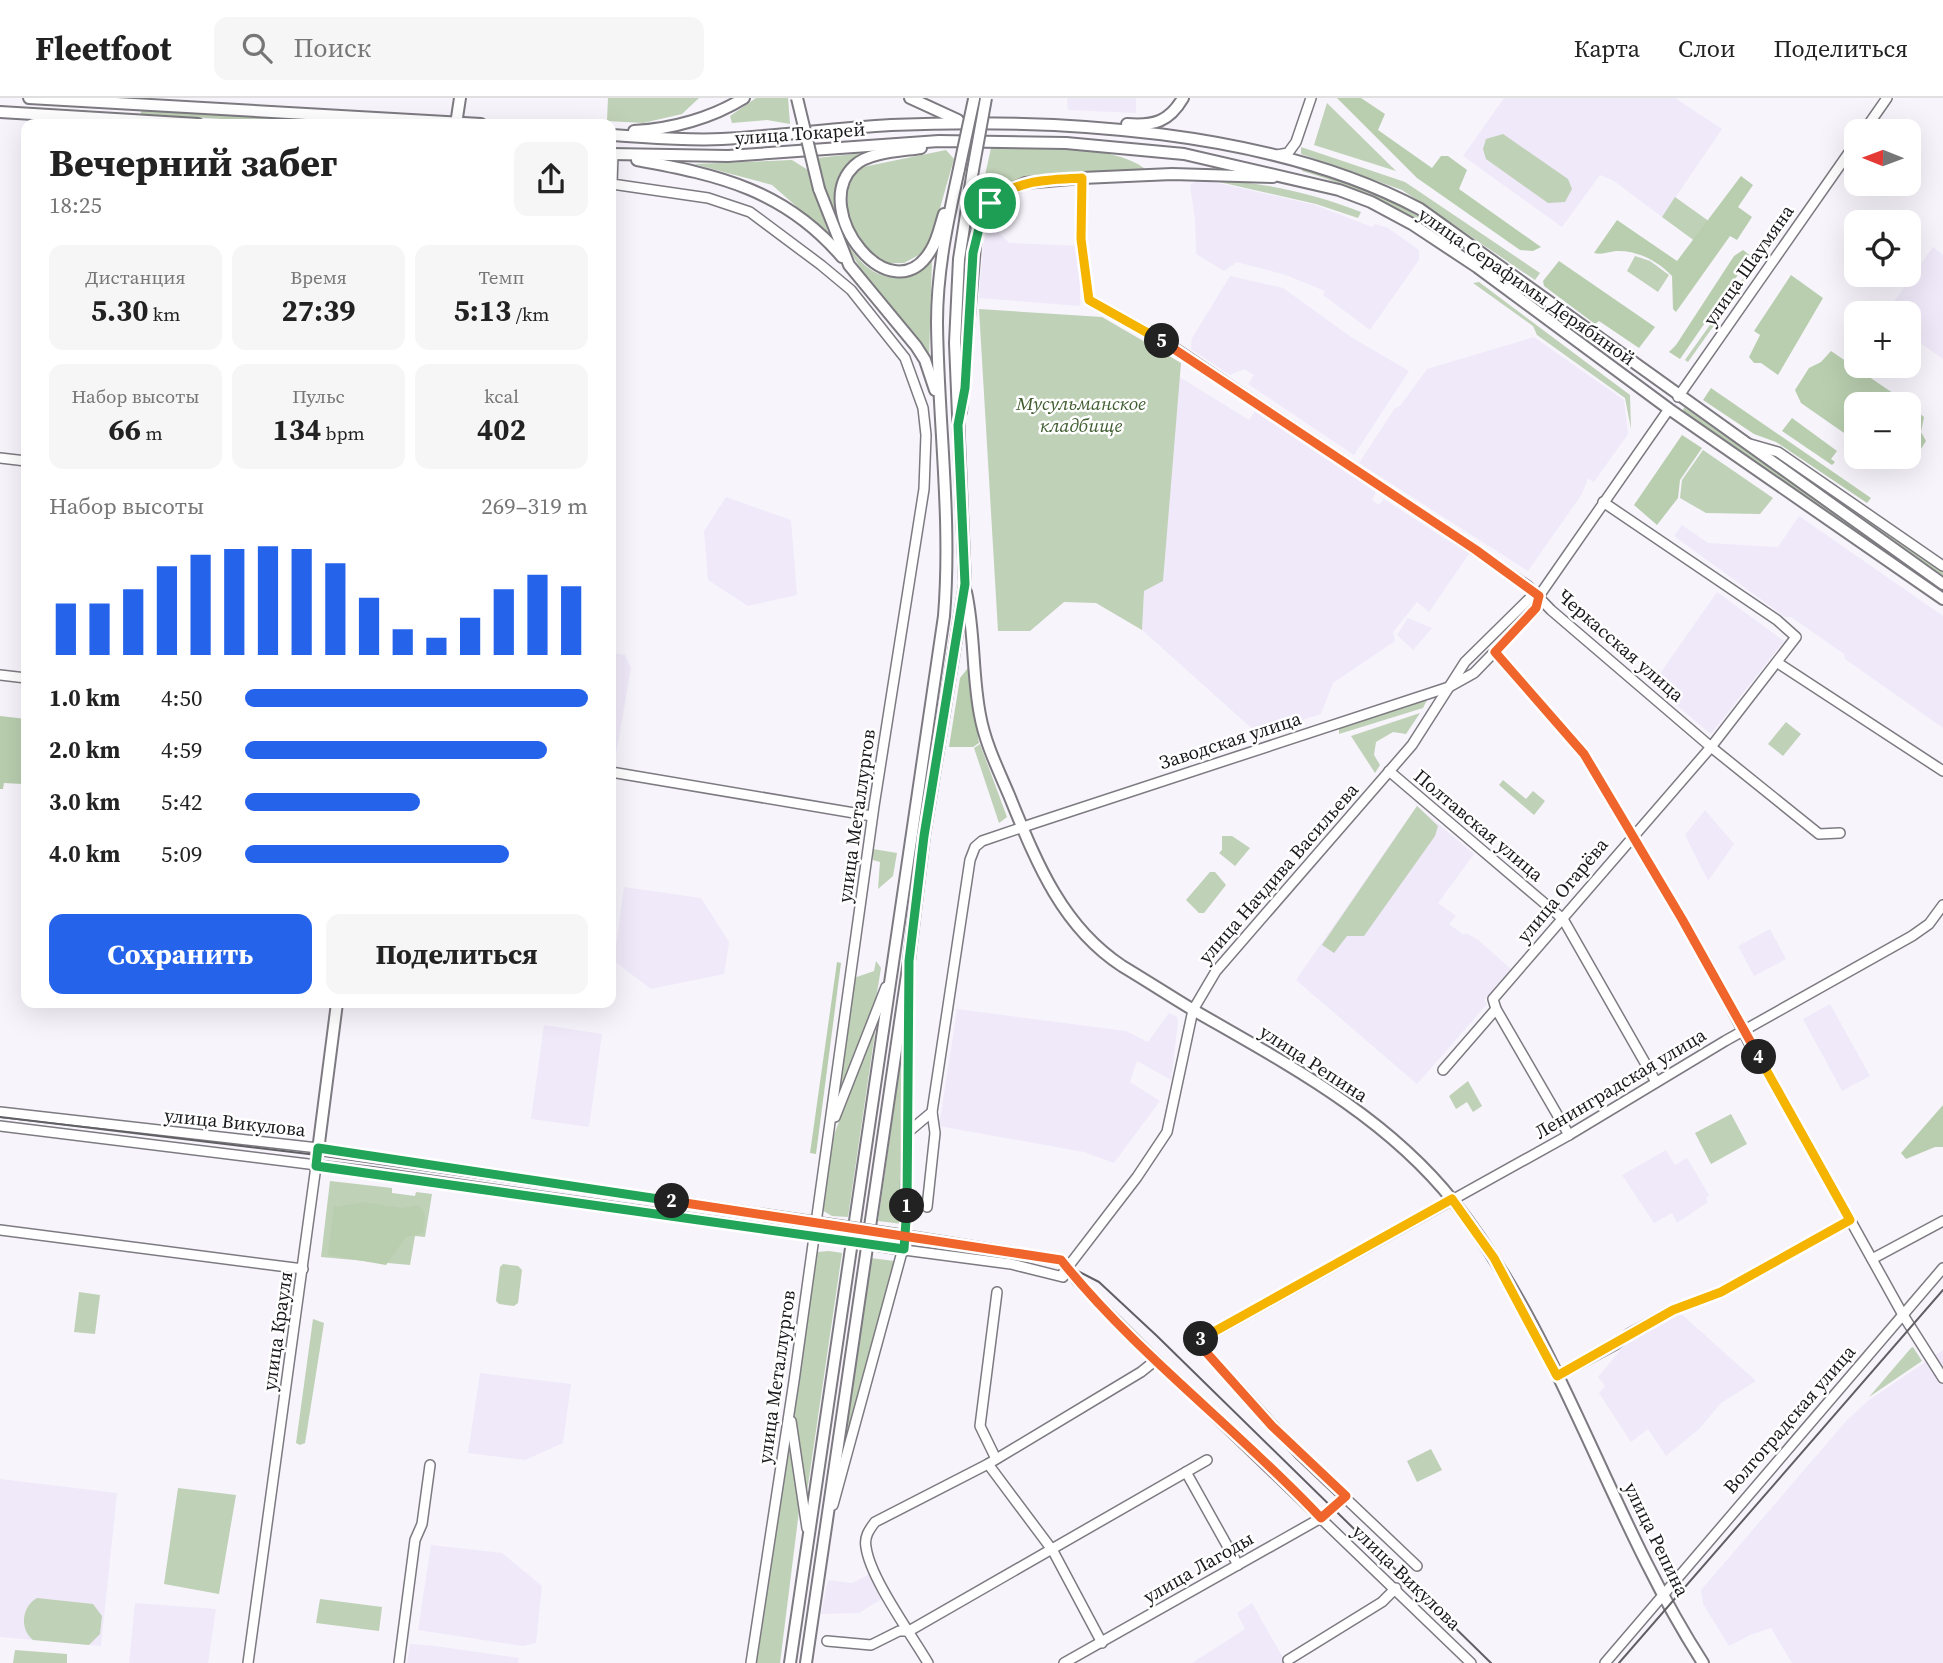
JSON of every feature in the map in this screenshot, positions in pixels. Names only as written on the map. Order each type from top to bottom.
[{"type":"main road","points":[[29,98],[394,119]]},
{"type":"main road","points":[[457,119],[460,98]]},
{"type":"main road","points":[[616,133],[679,125],[708,116],[744,98]]},
{"type":"main road","points":[[797,98],[819,189],[849,265]]},
{"type":"main road","points":[[910,98],[942,115],[967,123]]},
{"type":"main road","points":[[806,1663],[909,961],[924,836],[965,584],[958,425],[956,286],[986,98]]},
{"type":"main road","points":[[1093,127],[1116,123],[1158,123],[1169,116],[1182,98]]},
{"type":"main road","points":[[790,1663],[944,616],[947,508],[941,423],[939,286],[974,99]]},
{"type":"main road","points":[[0,112],[90,119]]},
{"type":"main road","name":"улица Токарей","points":[[616,134],[723,139],[852,127],[996,123]]},
{"type":"main road","name":"улица Серафимы Дерябиной","points":[[996,123],[1093,127],[1169,136],[1269,155],[1385,190],[1420,209],[1678,397],[1943,584]]},
{"type":"main road","name":"улица Токарей","points":[[616,155],[728,156],[939,141],[992,140]]},
{"type":"main road","name":"улица Серафимы Дерябиной","points":[[992,140],[1066,143],[1184,154],[1287,177],[1371,202],[1412,224],[1476,267],[1669,409],[1943,599]]},
{"type":"main road","points":[[939,141],[861,161],[848,174],[842,189],[843,212],[852,237],[867,258],[875,265],[895,270],[914,266],[924,259],[934,244],[959,169]]},
{"type":"main road","points":[[616,155],[696,171],[760,191],[806,222],[849,265],[925,360],[936,391],[941,423]]},
{"type":"main road","points":[[958,425],[965,388],[973,253],[981,220],[990,203],[1016,187],[1082,178],[1172,174],[1287,177]]},
{"type":"main road","name":"улица Шаумяна","points":[[1669,409],[1678,397]]},
{"type":"main road","name":"улица Репина","points":[[947,508],[973,623],[976,688],[984,734],[1047,883],[1068,917],[1109,958],[1336,1094],[1399,1145],[1452,1199],[1494,1258],[1557,1376],[1663,1593],[1702,1663]]},
{"type":"main road","name":"улица Крауля","points":[[316,1166],[336,1008]]},
{"type":"street","points":[[1269,155],[1288,153],[1296,142],[1311,98]]},
{"type":"street","points":[[1872,119],[1887,98]]},
{"type":"street","points":[[1296,142],[1300,157],[1308,165]]},
{"type":"street","name":"улица Шаумяна","points":[[1678,397],[1844,160]]},
{"type":"street","points":[[1287,177],[1292,161]]},
{"type":"street","name":"Черкасская улица","points":[[1082,178],[1081,239],[1089,300],[1178,350],[1486,556],[1539,596],[1551,610],[1710,747],[1819,834],[1840,833]]},
{"type":"street","name":"улица Металлургов","points":[[616,184],[670,191],[726,203],[750,212],[782,234],[851,290],[878,321],[910,370],[923,408],[928,460],[872,816],[789,1412],[751,1663]]},
{"type":"street","name":"улица Начдива Васильева","points":[[1450,687],[1474,673],[1536,608],[1539,596],[1669,409]]},
{"type":"street","name":"улица Серафимы Дерябиной","points":[[1740,440],[1778,452],[1943,566]]},
{"type":"street","points":[[0,458],[21,460]]},
{"type":"street","name":"улица Огарёва","points":[[1443,1070],[1496,1010],[1493,999],[1710,747],[1796,637],[1777,620],[1603,502]]},
{"type":"street","name":"улица Начдива Васильева","points":[[1064,1272],[1137,1177],[1167,1132],[1193,1010],[1216,971],[1412,745],[1465,662],[1531,597],[1539,596]]},
{"type":"street","points":[[1495,652],[1569,734],[1633,835],[1708,964],[1742,1031],[1903,1315],[1943,1378]]},
{"type":"street","points":[[1778,663],[1943,771]]},
{"type":"street","points":[[0,675],[21,677]]},
{"type":"street","name":"Заводская улица","points":[[927,1207],[935,1133],[932,1112],[970,860],[975,847],[982,841],[1450,687]]},
{"type":"street","name":"Полтавская улица","points":[[1389,771],[1563,919],[1656,1082]]},
{"type":"street","points":[[616,773],[872,816]]},
{"type":"street","name":"Ленинградская улица","points":[[1346,1496],[1272,1426],[1197,1342],[1569,1135],[1742,1031],[1921,931],[1943,905]]},
{"type":"street","points":[[826,1527],[904,1249],[909,961]]},
{"type":"street","points":[[829,1131],[892,972]]},
{"type":"street","points":[[1496,1010],[1569,1135]]},
{"type":"street","name":"улица Викулова","points":[[0,1112],[318,1148],[906,1235],[1061,1260],[1064,1272]]},
{"type":"street","points":[[907,1133],[932,1112]]},
{"type":"street","name":"улица Викулова","points":[[0,1126],[316,1166],[1064,1272],[1078,1282],[1471,1663]]},
{"type":"street","name":"улица Крауля","points":[[248,1663],[316,1166]]},
{"type":"street","points":[[1557,1376],[1673,1310],[1721,1292],[1850,1220]]},
{"type":"street","points":[[1872,1259],[1943,1222]]},
{"type":"street","points":[[0,1230],[303,1269]]},
{"type":"street","name":"Волгоградская улица","points":[[1663,1593],[1943,1268]]},
{"type":"street","points":[[997,1292],[980,1426],[992,1461],[1053,1551],[1102,1643]]},
{"type":"street","points":[[928,1663],[879,1582],[866,1548],[867,1534],[875,1522],[992,1461],[1142,1372],[1156,1360]]},
{"type":"street","points":[[789,1412],[808,1535]]},
{"type":"street","points":[[827,1641],[871,1644],[899,1631],[909,1631],[1208,1460]]},
{"type":"street","points":[[399,1663],[416,1536],[422,1524],[430,1465]]},
{"type":"street","points":[[1186,1472],[1238,1565]]},
{"type":"street","points":[[1346,1496],[1417,1566]]},
{"type":"street","name":"улица Лагоды","points":[[1064,1663],[1321,1518],[1346,1496]]},
{"type":"street","points":[[1288,1660],[1382,1602],[1396,1588]]},
{"type":"street","points":[[1605,1663],[1663,1593]]},
{"type":"shaded area","points":[[1067,98],[1136,98],[1136,113],[1068,110]]},
{"type":"shaded area","points":[[1504,98],[1675,98],[1722,129],[1662,217],[1614,181],[1600,175],[1562,227],[1463,156]]},
{"type":"shaded area","points":[[1200,179],[1315,205],[1372,227],[1375,224],[1388,228],[1419,250],[1419,260],[1370,330],[1323,295],[1325,291],[1286,275],[1237,262],[1224,271],[1196,254],[1190,185]]},
{"type":"shaded area","points":[[989,222],[1009,243],[1080,246],[1080,306],[979,298],[983,246]]},
{"type":"shaded area","points":[[1933,247],[1943,255],[1943,359],[1921,343],[1921,301],[1895,301],[1905,287],[1921,287],[1921,264]]},
{"type":"shaded area","points":[[1230,276],[1283,288],[1351,337],[1409,371],[1354,455],[1248,384],[1254,375],[1244,369],[1230,375],[1191,349],[1192,338]]},
{"type":"shaded area","points":[[1534,337],[1624,400],[1628,434],[1594,482],[1588,478],[1582,494],[1528,571],[1359,463],[1395,408],[1400,406],[1427,369]]},
{"type":"shaded area","points":[[1178,376],[1249,420],[1255,411],[1376,492],[1372,500],[1379,505],[1384,499],[1469,554],[1429,612],[1417,602],[1393,632],[1395,641],[1333,683],[1321,714],[1258,734],[1142,630],[1144,591],[1163,581]]},
{"type":"shaded area","points":[[726,497],[791,520],[797,595],[748,606],[708,580],[704,531]]},
{"type":"shaded area","points":[[1799,516],[1943,616],[1943,728],[1845,659],[1844,654],[1791,617],[1785,617],[1674,536],[1682,525],[1708,543],[1778,547]]},
{"type":"shaded area","points":[[1717,592],[1784,641],[1711,734],[1652,685]]},
{"type":"shaded area","points":[[1408,618],[1432,628],[1413,650],[1397,635]]},
{"type":"shaded area","points":[[616,654],[625,655],[631,668],[616,754]]},
{"type":"shaded area","points":[[1417,806],[1474,854],[1438,903],[1456,916],[1449,924],[1464,935],[1466,933],[1477,939],[1512,970],[1484,1000],[1487,1004],[1417,1084],[1296,980]]},
{"type":"shaded area","points":[[1705,810],[1734,844],[1708,881],[1685,835]]},
{"type":"shaded area","points":[[624,887],[701,898],[729,942],[724,974],[651,989],[616,963]]},
{"type":"shaded area","points":[[1770,929],[1786,959],[1754,976],[1738,946]]},
{"type":"shaded area","points":[[1830,1004],[1870,1076],[1842,1091],[1803,1019]]},
{"type":"shaded area","points":[[957,1009],[1126,1031],[1148,1042],[1169,1013],[1177,1017],[1178,1023],[1171,1080],[1137,1061],[1130,1082],[1160,1101],[1114,1163],[1084,1152],[939,1126]]},
{"type":"shaded area","points":[[544,1025],[602,1034],[589,1127],[531,1119]]},
{"type":"shaded area","points":[[1666,1150],[1675,1165],[1687,1158],[1709,1195],[1706,1198],[1708,1202],[1677,1223],[1672,1213],[1654,1223],[1622,1175]]},
{"type":"shaded area","points":[[1679,1312],[1756,1381],[1721,1403],[1699,1429],[1666,1456],[1648,1429],[1631,1442],[1599,1393],[1605,1386],[1598,1377],[1632,1336]]},
{"type":"shaded area","points":[[1943,1350],[1943,1663],[1792,1663],[1771,1628],[1729,1646],[1703,1604],[1701,1590],[1847,1420],[1869,1400]]},
{"type":"shaded area","points":[[480,1373],[571,1384],[563,1443],[525,1460],[468,1453]]},
{"type":"shaded area","points":[[0,1479],[117,1493],[101,1646],[0,1637]]},
{"type":"shaded area","points":[[431,1545],[502,1553],[542,1586],[536,1643],[523,1646],[418,1630]]},
{"type":"shaded area","points":[[872,1573],[883,1598],[859,1613],[821,1614],[828,1580],[852,1583]]},
{"type":"shaded area","points":[[135,1603],[216,1609],[208,1663],[129,1663]]},
{"type":"shaded area","points":[[1252,1603],[1286,1663],[1192,1663],[1245,1629],[1237,1613]]},
{"type":"shaded area","points":[[410,1644],[519,1658],[518,1663],[407,1663]]},
{"type":"green space","points":[[608,98],[699,98],[682,114],[643,123],[607,119]]},
{"type":"green space","points":[[756,98],[788,98],[790,124],[767,120],[732,123],[730,116]]},
{"type":"green space","points":[[1337,98],[1361,98],[1385,114],[1378,130],[1432,168],[1441,156],[1448,156],[1467,170],[1459,189],[1541,247],[1533,251],[1520,250],[1417,178]]},
{"type":"green space","points":[[1327,103],[1396,171],[1314,145]]},
{"type":"green space","points":[[141,110],[286,119],[224,119],[141,114]]},
{"type":"green space","points":[[1503,134],[1568,179],[1572,189],[1565,202],[1548,203],[1486,159],[1483,149],[1486,139]]},
{"type":"green space","points":[[1301,147],[1405,182],[1540,273],[1535,280],[1402,190],[1301,154]]},
{"type":"green space","points":[[991,148],[1095,151],[1115,155],[1148,171],[1030,178],[999,189],[978,207]]},
{"type":"green space","points":[[946,150],[954,159],[928,250],[904,263],[882,263],[863,243],[850,220],[848,194],[858,168]]},
{"type":"green space","points":[[863,153],[846,169],[838,190],[837,213],[844,235],[855,255],[871,270],[890,277],[913,274],[932,259],[929,360],[916,339],[860,268],[844,238],[826,191],[817,158]]},
{"type":"green space","points":[[792,160],[808,170],[829,235],[772,185],[694,164]]},
{"type":"green space","points":[[1303,168],[1394,203],[1478,255],[1476,257],[1393,207],[1302,171]]},
{"type":"green space","points":[[1741,176],[1753,185],[1738,207],[1752,217],[1737,240],[1730,236],[1676,312],[1673,309],[1672,276],[1660,266],[1632,252],[1594,253],[1617,220],[1677,261]]},
{"type":"green space","points":[[1206,179],[1285,189],[1361,212],[1358,218],[1316,204]]},
{"type":"green space","points":[[1675,197],[1717,227],[1703,247],[1662,217]]},
{"type":"green space","points":[[1771,239],[1774,241],[1688,362],[1685,360]]},
{"type":"green space","points":[[1743,250],[1751,256],[1680,359],[1669,352],[1734,256]]},
{"type":"green space","points":[[1635,256],[1650,261],[1669,275],[1658,292],[1627,271]]},
{"type":"green space","points":[[1559,261],[1655,327],[1639,348],[1599,321],[1595,324],[1544,286],[1543,281]]},
{"type":"green space","points":[[1791,275],[1823,298],[1778,375],[1761,363],[1754,363],[1749,357],[1760,335],[1754,331]]},
{"type":"green space","points":[[1479,282],[1630,395],[1631,429],[1625,398],[1537,335],[1533,326],[1473,283]]},
{"type":"green space","name":"Мусульманское кладбище","points":[[979,309],[1102,317],[1181,363],[1163,581],[1144,591],[1142,630],[1096,603],[1064,602],[1030,631],[998,631]]},
{"type":"green space","points":[[1831,351],[1844,360],[1844,378],[1871,378],[1891,392],[1844,392],[1844,433],[1801,403],[1795,390],[1809,368],[1821,362]]},
{"type":"green space","points":[[1711,388],[1871,498],[1867,503],[1776,442],[1754,434],[1703,400]]},
{"type":"green space","points":[[1684,407],[1943,588],[1943,594],[1683,412]]},
{"type":"green space","points":[[1792,418],[1837,451],[1831,459],[1835,462],[1832,465],[1782,431]]},
{"type":"green space","points":[[1921,432],[1926,441],[1921,449]]},
{"type":"green space","points":[[1682,435],[1702,448],[1680,480],[1678,498],[1657,525],[1634,505]]},
{"type":"green space","points":[[1703,450],[1773,498],[1760,514],[1706,513],[1680,498],[1682,480]]},
{"type":"green space","points":[[1767,454],[1783,460],[1943,571],[1943,576]]},
{"type":"green space","points":[[968,668],[979,743],[973,747],[949,747],[960,678]]},
{"type":"green space","points":[[1428,698],[1423,708],[1339,734],[1339,728]]},
{"type":"green space","points":[[1420,713],[1406,734],[1393,732],[1376,742],[1374,755],[1380,765],[1375,773],[1351,736]]},
{"type":"green space","points":[[0,716],[21,718],[21,784],[4,783],[3,789],[0,789]]},
{"type":"green space","points":[[1786,722],[1801,734],[1783,756],[1768,744]]},
{"type":"green space","points":[[980,744],[1007,817],[999,823],[974,748]]},
{"type":"green space","points":[[1503,780],[1526,799],[1533,791],[1545,801],[1534,815],[1499,785]]},
{"type":"green space","points":[[1417,806],[1438,826],[1435,836],[1364,936],[1347,936],[1334,953],[1322,945]]},
{"type":"green space","points":[[1222,836],[1232,836],[1250,848],[1235,866],[1219,853],[1222,850]]},
{"type":"green space","points":[[873,849],[897,853],[893,876],[878,889],[880,862],[873,860]]},
{"type":"green space","points":[[1210,872],[1215,872],[1226,885],[1204,913],[1199,913],[1186,900]]},
{"type":"green space","points":[[876,961],[881,968],[876,999],[837,1103],[854,978],[874,971]]},
{"type":"green space","points":[[837,962],[841,963],[816,1154],[810,1153]]},
{"type":"green space","points":[[877,1019],[848,1217],[832,1216],[822,1210],[831,1143]]},
{"type":"green space","points":[[906,1023],[902,1224],[878,1221]]},
{"type":"green space","points":[[1468,1081],[1482,1106],[1473,1112],[1467,1102],[1456,1109],[1449,1096]]},
{"type":"green space","points":[[1943,1105],[1943,1147],[1935,1147],[1906,1159],[1901,1153]]},
{"type":"green space","points":[[1731,1114],[1747,1144],[1711,1164],[1695,1133]]},
{"type":"green space","points":[[330,1181],[392,1188],[392,1193],[415,1196],[416,1192],[432,1194],[425,1237],[415,1236],[410,1265],[321,1257]]},
{"type":"green space","points":[[365,1202],[402,1208],[417,1205],[424,1214],[423,1233],[406,1237],[386,1265],[328,1255],[334,1207]]},
{"type":"green space","points":[[817,1252],[842,1253],[807,1492],[794,1412],[815,1257]]},
{"type":"green space","points":[[871,1258],[894,1261],[894,1264],[840,1473]]},
{"type":"green space","points":[[503,1264],[518,1266],[522,1270],[518,1303],[514,1306],[496,1301],[500,1267]]},
{"type":"green space","points":[[79,1292],[100,1295],[95,1334],[74,1332]]},
{"type":"green space","points":[[313,1319],[324,1323],[305,1443],[300,1445],[296,1443]]},
{"type":"green space","points":[[1913,1347],[1922,1361],[1869,1397],[1911,1348]]},
{"type":"green space","points":[[788,1438],[799,1511],[780,1663],[754,1663]]},
{"type":"green space","points":[[1431,1449],[1442,1470],[1417,1482],[1407,1461]]},
{"type":"green space","points":[[178,1488],[236,1495],[219,1594],[164,1584]]},
{"type":"green space","points":[[37,1598],[93,1604],[102,1616],[100,1634],[89,1645],[33,1640],[26,1630],[24,1618],[28,1606]]},
{"type":"green space","points":[[320,1599],[382,1607],[379,1631],[316,1623]]},
{"type":"green space","points":[[15,1650],[67,1654],[67,1663],[13,1663]]},
{"type":"tram line","points":[[0,1117],[317,1155],[702,1210],[1070,1267],[1099,1282],[1157,1336],[1491,1663]]},
{"type":"tram line","points":[[1619,1663],[1943,1290]]},
{"type":"route","points":[[990,203],[981,220],[973,253],[965,388],[958,425],[965,584],[924,836],[909,961],[907,1228],[906,1235],[905,1241],[904,1249],[316,1166],[318,1148],[830,1223],[832,1224],[906,1235],[921,1238],[1013,1251],[1061,1260],[1078,1282],[1151,1355],[1321,1518],[1346,1496],[1300,1455],[1197,1342],[1452,1199],[1494,1258],[1557,1376],[1673,1310],[1721,1292],[1850,1220],[1764,1065],[1749,1043],[1708,964],[1584,754],[1495,652],[1536,608],[1539,596],[1476,550],[1254,404],[1178,350],[1089,300],[1086,255],[1081,239],[1082,178],[1025,183],[1008,190],[990,203]]}]
